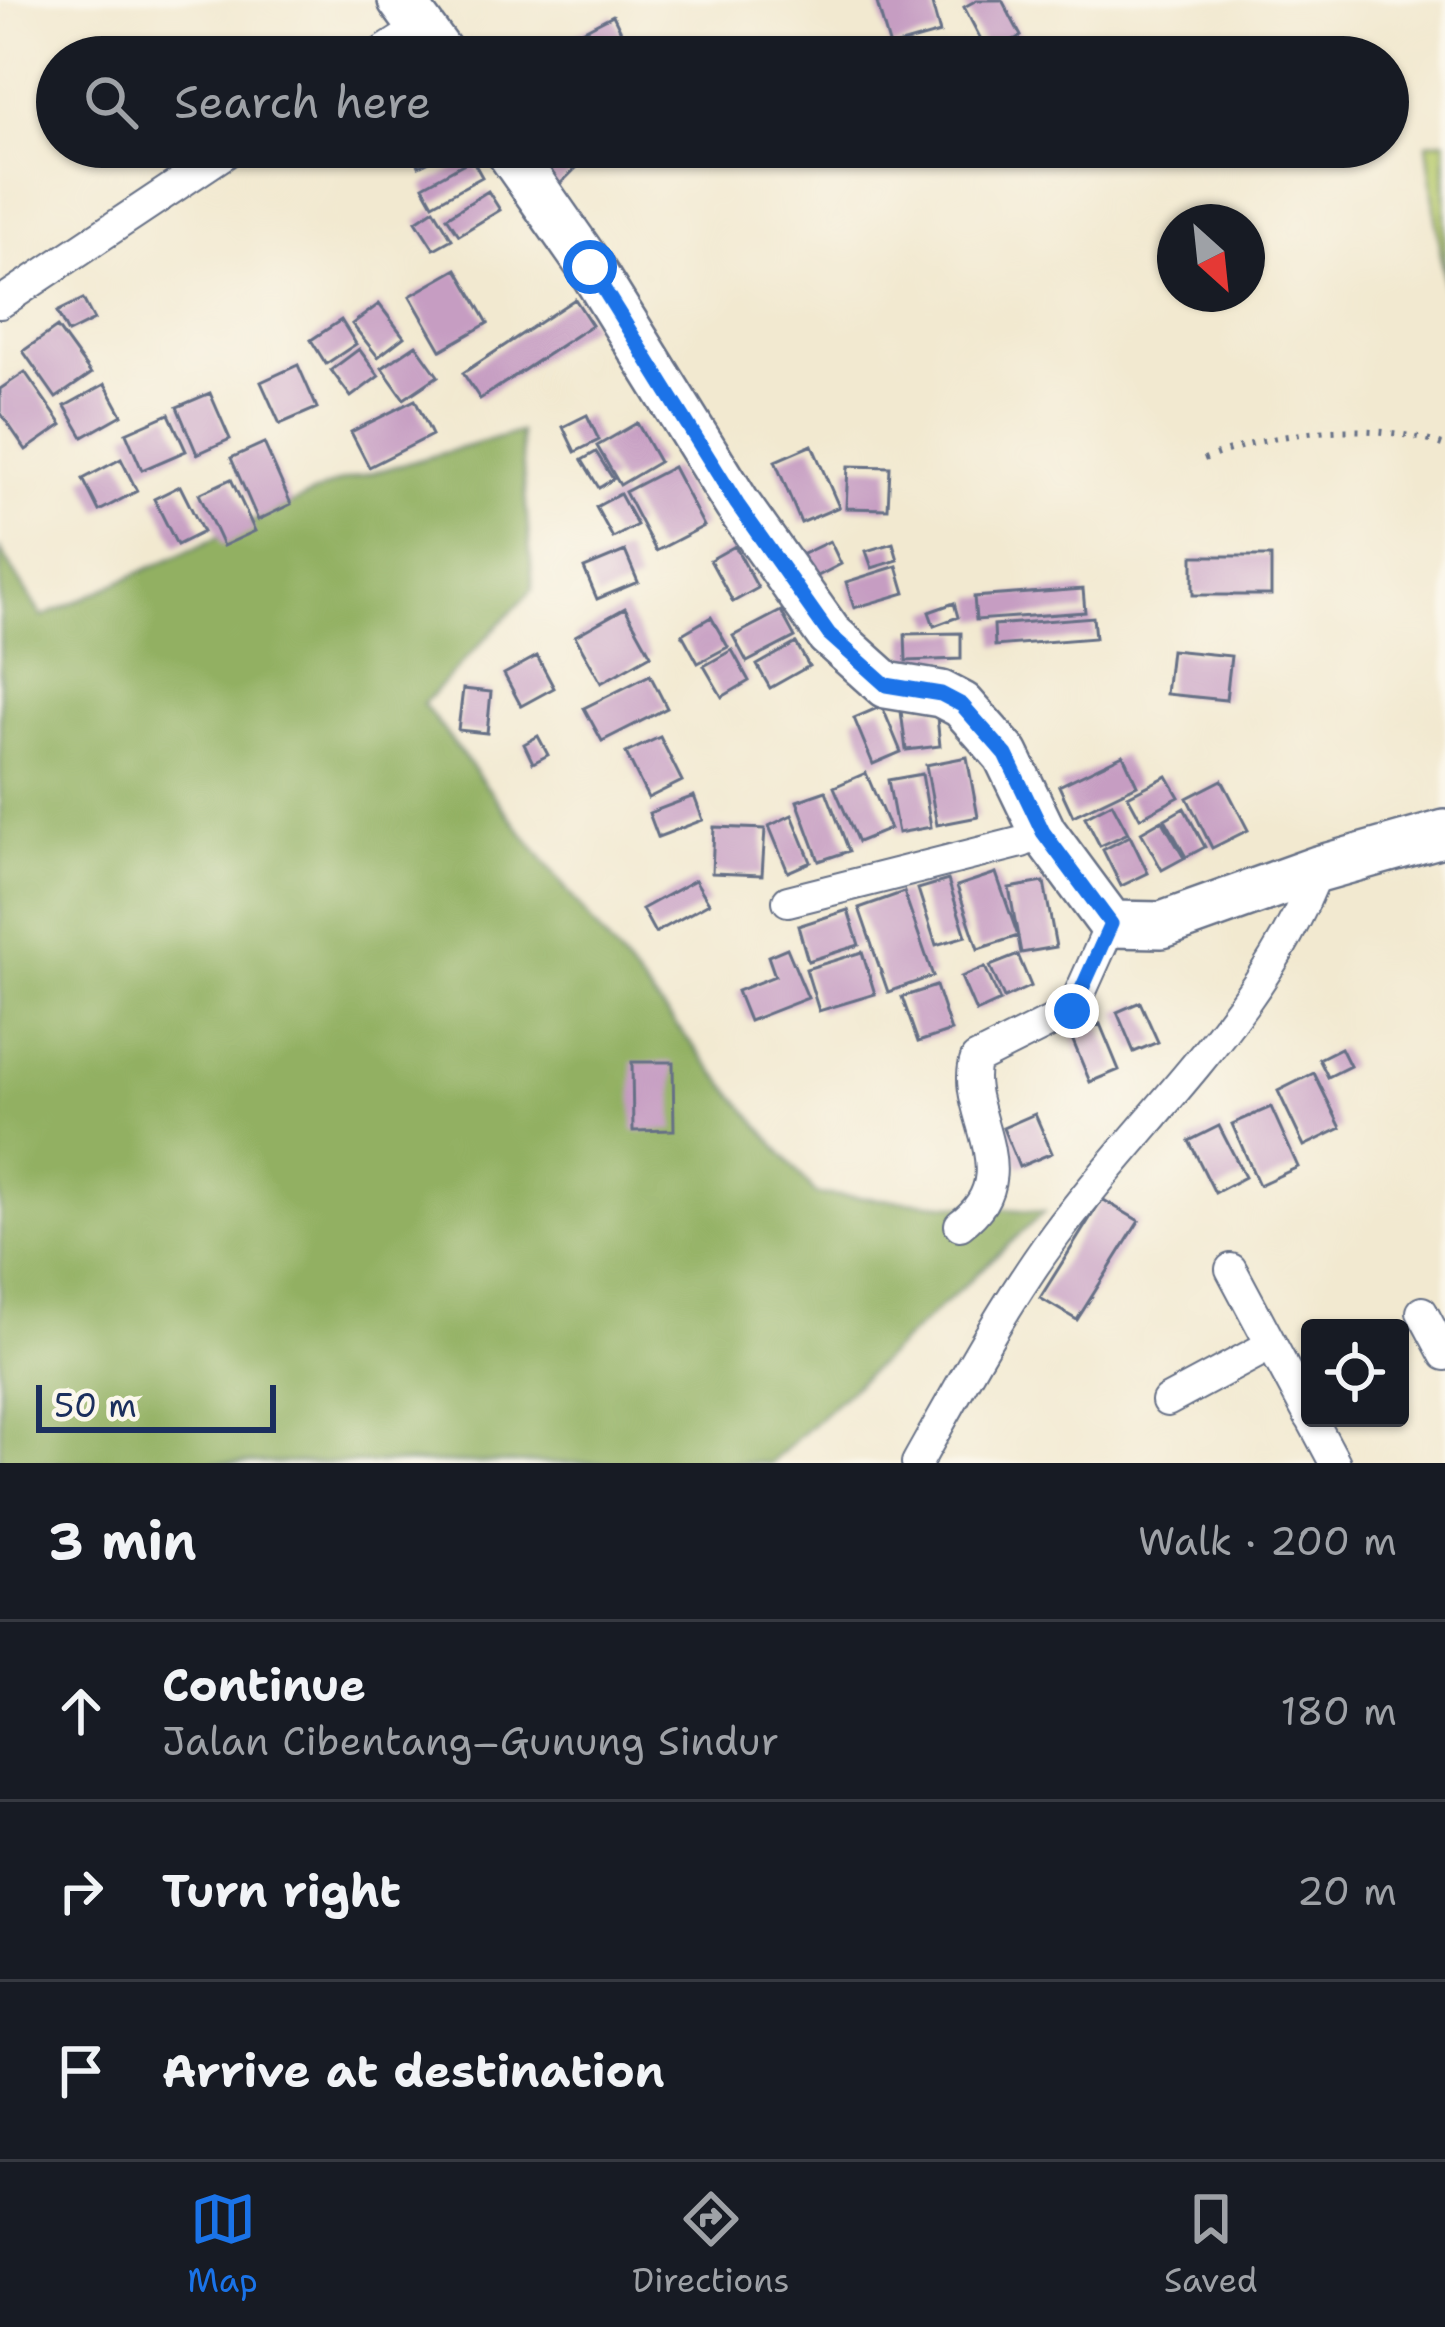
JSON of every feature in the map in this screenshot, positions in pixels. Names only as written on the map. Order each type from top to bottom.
[{"type":"street","points":[[0,303],[202,168]]},
{"type":"street","points":[[521,168],[590,267],[737,504],[829,634],[886,685],[941,694],[962,705],[1006,755],[1043,832],[1111,924]]},
{"type":"street","points":[[788,901],[1022,842],[1043,832]]},
{"type":"street","points":[[1111,924],[1162,925],[1318,869],[1445,833]]},
{"type":"street","points":[[917,1463],[984,1345],[1056,1234],[1213,1044],[1296,928],[1318,869]]},
{"type":"street","points":[[960,1225],[982,1209],[986,1194],[990,1136],[971,1072],[976,1059],[1072,1011],[1111,924]]},
{"type":"street","points":[[1231,1269],[1301,1401]]},
{"type":"street","points":[[1422,1312],[1445,1355]]},
{"type":"street","points":[[1167,1401],[1271,1345]]},
{"type":"street","points":[[1315,1427],[1335,1463]]},
{"type":"path","points":[[1204,459],[1261,438],[1403,430],[1445,446]]},
{"type":"green space","points":[[1445,141],[1445,291],[1427,143]]},
{"type":"green space","points":[[520,432],[533,589],[423,704],[599,932],[816,1194],[1044,1212],[770,1463],[0,1463],[0,549],[42,617],[339,482]]},
{"type":"building","points":[[931,0],[940,33],[887,36],[877,3]]},
{"type":"building","points":[[977,0],[1002,0],[1021,36],[979,36],[964,7]]},
{"type":"building","points":[[613,15],[623,36],[572,36]]},
{"type":"building","points":[[456,168],[477,168],[482,177],[433,204],[423,186]]},
{"type":"building","points":[[538,168],[576,168],[557,187]]},
{"type":"building","points":[[488,191],[500,210],[459,235],[447,217]]},
{"type":"building","points":[[434,209],[452,239],[434,249],[416,221]]},
{"type":"building","points":[[457,269],[488,323],[441,350],[410,296]]},
{"type":"building","points":[[83,299],[94,320],[68,333],[57,312]]},
{"type":"building","points":[[575,299],[592,325],[480,399],[463,373]]},
{"type":"building","points":[[379,304],[404,337],[378,357],[352,324]]},
{"type":"building","points":[[341,320],[356,344],[326,364],[311,340]]},
{"type":"building","points":[[57,327],[91,374],[56,398],[23,351]]},
{"type":"building","points":[[416,345],[438,376],[404,399],[382,368]]},
{"type":"building","points":[[359,349],[379,376],[351,397],[331,370]]},
{"type":"building","points":[[298,365],[317,408],[280,424],[261,382]]},
{"type":"building","points":[[25,372],[62,425],[26,450],[0,412],[0,389]]},
{"type":"building","points":[[105,384],[122,415],[83,437],[65,406]]},
{"type":"building","points":[[210,393],[230,439],[197,454],[177,407]]},
{"type":"building","points":[[415,400],[432,435],[369,467],[351,432]]},
{"type":"building","points":[[169,414],[186,451],[142,470],[126,433]]},
{"type":"building","points":[[587,415],[599,440],[575,452],[563,427]]},
{"type":"building","points":[[637,423],[659,462],[620,485],[597,446]]},
{"type":"building","points":[[264,443],[291,504],[258,520],[231,458]]},
{"type":"building","points":[[812,445],[839,507],[801,523],[775,461]]},
{"type":"building","points":[[596,452],[613,479],[599,488],[582,460]]},
{"type":"building","points":[[121,459],[137,491],[99,511],[83,479]]},
{"type":"building","points":[[848,466],[890,467],[888,509],[846,508]]},
{"type":"building","points":[[673,467],[704,526],[656,551],[625,492]]},
{"type":"building","points":[[231,479],[255,531],[223,546],[199,494]]},
{"type":"building","points":[[180,486],[203,532],[177,545],[154,499]]},
{"type":"building","points":[[620,494],[637,525],[613,538],[596,507]]},
{"type":"building","points":[[830,541],[841,564],[812,579],[801,555]]},
{"type":"building","points":[[893,543],[898,560],[872,568],[866,551]]},
{"type":"building","points":[[735,546],[758,588],[733,602],[710,560]]},
{"type":"building","points":[[625,551],[638,582],[597,599],[584,568]]},
{"type":"building","points":[[1193,556],[1271,556],[1271,595],[1193,595]]},
{"type":"building","points":[[897,566],[905,593],[854,608],[846,582]]},
{"type":"building","points":[[1083,589],[1085,612],[976,620],[974,597]]},
{"type":"building","points":[[954,603],[958,617],[934,626],[929,612]]},
{"type":"building","points":[[625,608],[651,655],[601,683],[575,636]]},
{"type":"building","points":[[781,611],[795,637],[747,662],[733,636]]},
{"type":"building","points":[[711,617],[728,647],[698,663],[682,634]]},
{"type":"building","points":[[1093,617],[1095,638],[995,646],[994,625]]},
{"type":"building","points":[[961,633],[961,659],[906,661],[905,634]]},
{"type":"building","points":[[796,643],[809,666],[770,688],[757,665]]},
{"type":"building","points":[[732,650],[749,681],[722,697],[704,666]]},
{"type":"building","points":[[1171,650],[1231,656],[1226,700],[1166,694]]},
{"type":"building","points":[[537,656],[554,688],[521,706],[504,674]]},
{"type":"building","points":[[650,675],[667,708],[602,741],[584,708]]},
{"type":"building","points":[[463,689],[491,692],[487,733],[458,730]]},
{"type":"building","points":[[882,706],[901,752],[873,764],[854,718]]},
{"type":"building","points":[[936,707],[940,746],[906,750],[901,711]]},
{"type":"building","points":[[538,736],[548,755],[533,763],[524,744]]},
{"type":"building","points":[[660,737],[682,781],[648,798],[626,753]]},
{"type":"building","points":[[1123,755],[1137,785],[1073,816],[1059,786]]},
{"type":"building","points":[[967,757],[978,817],[937,825],[926,765]]},
{"type":"building","points":[[866,773],[890,829],[858,842],[834,787]]},
{"type":"building","points":[[922,774],[931,827],[898,833],[888,780]]},
{"type":"building","points":[[1167,776],[1179,797],[1140,818],[1128,796]]},
{"type":"building","points":[[1222,780],[1248,830],[1212,848],[1187,798]]},
{"type":"building","points":[[826,791],[849,851],[819,861],[797,801]]},
{"type":"building","points":[[694,796],[703,820],[658,837],[649,813]]},
{"type":"building","points":[[1112,803],[1128,833],[1100,846],[1085,817]]},
{"type":"building","points":[[1184,808],[1205,847],[1186,857],[1165,819]]},
{"type":"building","points":[[792,815],[811,862],[788,872],[769,826]]},
{"type":"building","points":[[1162,820],[1184,858],[1162,870],[1141,832]]},
{"type":"building","points":[[714,827],[765,829],[762,875],[712,873]]},
{"type":"building","points":[[1130,836],[1148,873],[1121,886],[1103,850]]},
{"type":"building","points":[[996,873],[1018,936],[978,949],[957,886]]},
{"type":"building","points":[[695,880],[709,903],[655,933],[642,909]]},
{"type":"building","points":[[948,880],[966,936],[936,945],[918,889]]},
{"type":"building","points":[[1044,882],[1056,947],[1021,953],[1009,888]]},
{"type":"building","points":[[904,892],[933,976],[888,992],[859,908]]},
{"type":"building","points":[[848,910],[859,945],[808,961],[798,926]]},
{"type":"building","points":[[787,948],[808,998],[749,1021],[737,991],[775,976],[768,956]]},
{"type":"building","points":[[862,952],[875,994],[819,1011],[806,969]]},
{"type":"building","points":[[1018,955],[1031,986],[1004,998],[990,966]]},
{"type":"building","points":[[985,967],[1000,1001],[976,1012],[961,977]]},
{"type":"building","points":[[936,986],[951,1031],[918,1042],[902,997]]},
{"type":"building","points":[[1140,1002],[1158,1042],[1134,1052],[1117,1012]]},
{"type":"building","points":[[1100,1024],[1119,1070],[1090,1082],[1071,1036]]},
{"type":"building","points":[[1341,1048],[1350,1066],[1328,1077],[1319,1059]]},
{"type":"building","points":[[632,1062],[673,1062],[674,1130],[633,1131]]},
{"type":"building","points":[[1314,1073],[1341,1128],[1304,1146],[1278,1091]]},
{"type":"building","points":[[1271,1107],[1298,1167],[1259,1185],[1232,1124]]},
{"type":"building","points":[[1035,1114],[1052,1153],[1019,1167],[1003,1128]]},
{"type":"building","points":[[1219,1126],[1245,1177],[1215,1193],[1189,1141]]},
{"type":"building","points":[[1102,1199],[1139,1221],[1077,1320],[1040,1298]]},
{"type":"route","points":[[590,267],[737,504],[829,634],[886,685],[941,694],[962,705],[1006,755],[1043,832],[1111,924],[1072,1011]]}]
